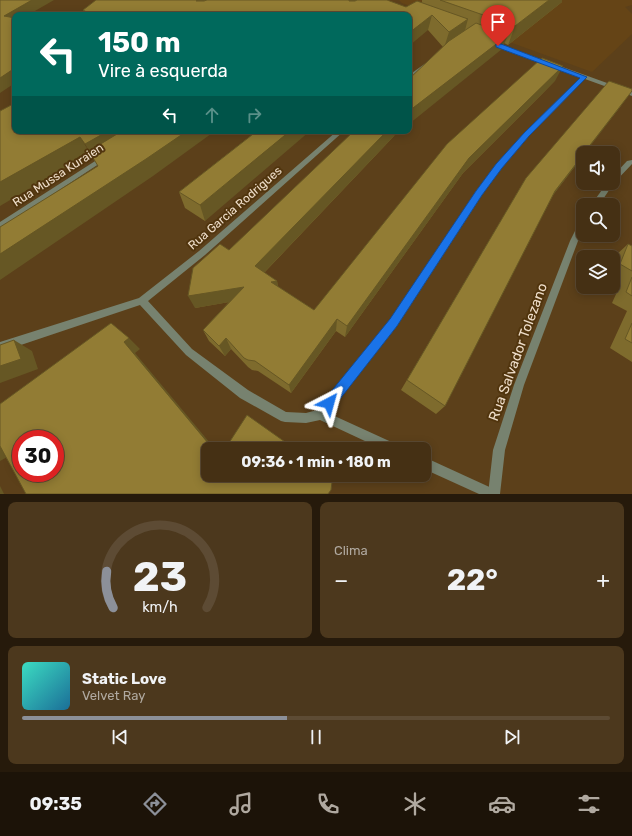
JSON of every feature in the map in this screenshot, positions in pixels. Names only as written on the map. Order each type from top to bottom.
[{"type":"street","points":[[491,43],[632,94]]},
{"type":"street","points":[[412,75],[433,60]]},
{"type":"street","points":[[320,415],[394,323],[499,166],[584,77]]},
{"type":"street","name":"Rua Garcia Rodrigues","points":[[142,301],[202,253],[338,134]]},
{"type":"street","name":"Rua Mussa Kuraien","points":[[0,226],[111,155]]},
{"type":"street","points":[[620,172],[628,163],[632,162]]},
{"type":"street","name":"Rua Salvador Tolezano","points":[[493,494],[499,450],[519,385],[576,237]]},
{"type":"street","points":[[0,347],[142,301],[188,352],[244,394],[286,417],[306,418],[320,415],[379,442]]},
{"type":"street","points":[[431,466],[493,494]]},
{"type":"shaded area","points":[[399,0],[632,0],[632,5],[625,7],[632,14],[632,34],[592,72],[402,3]]},
{"type":"building","points":[[0,0],[32,0],[4,16],[12,17],[12,70],[0,78]]},
{"type":"building","points":[[96,0],[387,0],[406,7],[417,1],[468,19],[449,32],[432,15],[412,31],[412,12],[87,12],[83,10]]},
{"type":"building","points":[[440,0],[549,0],[515,26]]},
{"type":"building","points":[[476,23],[508,35],[412,109],[412,76],[449,41]]},
{"type":"building","points":[[542,58],[563,66],[469,158],[347,326],[337,319],[289,385],[255,361],[244,358],[226,338],[219,346],[203,330],[244,287],[188,296],[193,268],[220,244],[229,250],[351,134],[384,134],[255,266],[277,281],[271,282],[314,310],[447,144]]},
{"type":"building","points":[[609,81],[632,89],[589,146],[576,146],[576,164],[555,191],[445,406],[407,380],[526,178]]},
{"type":"building","points":[[12,105],[12,134],[103,134],[85,144],[80,137],[0,182],[0,111]]},
{"type":"building","points":[[117,134],[183,134],[0,254],[0,227],[98,166],[89,151]]},
{"type":"building","points":[[253,134],[286,134],[200,205],[179,192]]},
{"type":"building","points":[[628,244],[632,246],[632,271],[620,264]]},
{"type":"building","points":[[632,277],[632,296],[626,292]]},
{"type":"building","points":[[111,323],[129,338],[124,342],[207,442],[201,442],[201,482],[332,482],[331,490],[328,494],[26,494],[20,482],[64,482],[64,430],[12,430],[12,468],[0,446],[0,404]]},
{"type":"building","points":[[632,323],[632,343],[625,339]]},
{"type":"building","points":[[14,340],[21,359],[0,366],[0,345]]},
{"type":"building","points":[[247,415],[285,442],[230,442]]},
{"type":"route","points":[[329,403],[394,323],[479,193],[499,166],[584,77],[498,46]]}]
